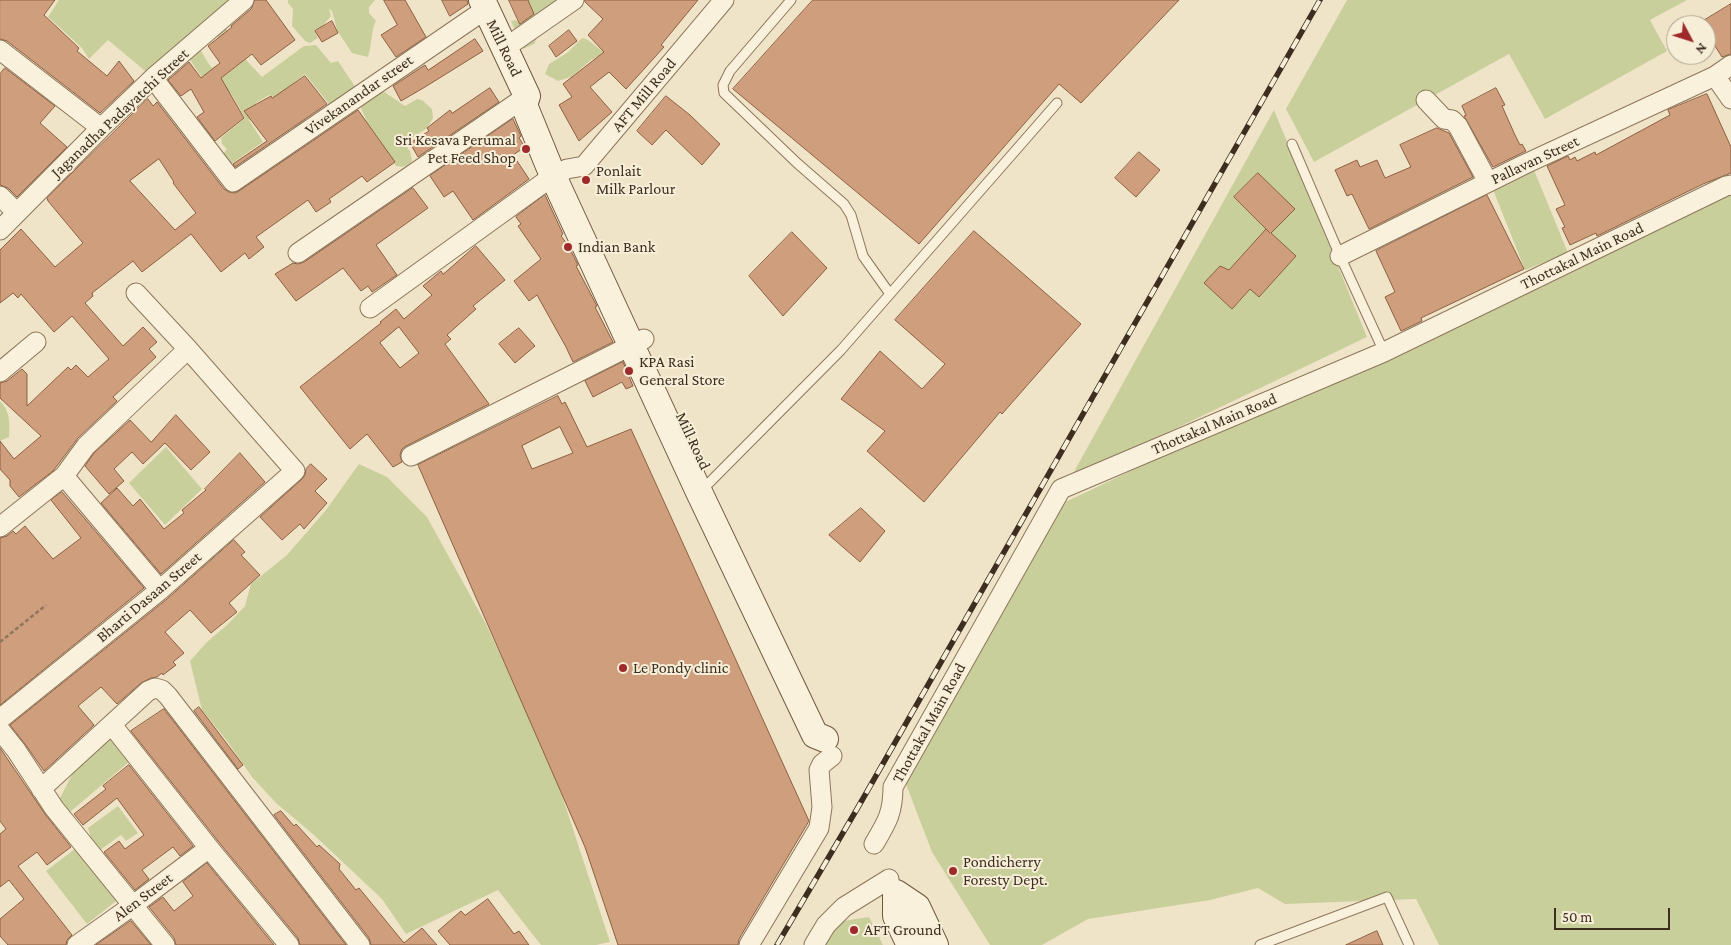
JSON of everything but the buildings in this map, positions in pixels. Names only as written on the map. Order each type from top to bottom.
[{"type":"main road","name":"Mill Road","points":[[484,4],[527,96],[536,96],[560,172],[705,487],[827,729],[829,748]]},
{"type":"main road","points":[[910,945],[896,916],[896,893],[917,907],[935,945]]},
{"type":"street","name":"Jaganadha Padayatchi Street","points":[[0,230],[153,78],[244,0]]},
{"type":"street","points":[[505,48],[574,0]]},
{"type":"street","name":"AFT Mill Road","points":[[370,308],[560,172],[584,166],[724,0]]},
{"type":"street","name":"Vivekanandar street","points":[[153,78],[233,182],[409,60],[484,4]]},
{"type":"street","points":[[0,50],[101,128]]},
{"type":"street","name":"Pallavan Street","points":[[1340,256],[1488,182],[1715,76],[1731,65]]},
{"type":"street","points":[[1715,76],[1731,99]]},
{"type":"street","points":[[298,253],[527,96]]},
{"type":"street","points":[[1426,100],[1444,119],[1452,120],[1458,126],[1488,182]]},
{"type":"street","name":"Thottakal Main Road","points":[[874,844],[888,821],[893,804],[893,787],[1061,489],[1384,352],[1731,185]]},
{"type":"street","points":[[0,196],[17,213]]},
{"type":"street","points":[[0,527],[64,476],[86,446],[188,349],[136,293]]},
{"type":"street","points":[[0,372],[36,342]]},
{"type":"street","points":[[411,456],[638,342]]},
{"type":"street","name":"Bharti Dasaan Street","points":[[0,719],[160,590],[295,471],[188,349]]},
{"type":"street","points":[[64,476],[160,590]]},
{"type":"street","points":[[40,789],[148,691],[155,688],[162,690],[360,945]]},
{"type":"street","points":[[112,725],[209,848],[289,945]]},
{"type":"street","points":[[0,730],[16,750],[40,789],[64,821],[165,945]]},
{"type":"street","points":[[749,945],[819,828],[822,807],[819,770],[829,748]]},
{"type":"street","name":"Alen Street","points":[[78,945],[209,848]]},
{"type":"street","points":[[814,945],[826,925],[844,907],[889,880]]},
{"type":"lane","points":[[791,0],[730,71],[723,84],[724,93],[798,164],[844,204],[851,215],[863,256],[890,294]]},
{"type":"lane","points":[[705,487],[841,350],[1057,103]]},
{"type":"lane","points":[[1292,144],[1384,352]]},
{"type":"lane","points":[[1260,945],[1387,897],[1409,945]]},
{"type":"path","points":[[0,642],[46,605]]},
{"type":"green space","points":[[59,0],[231,0],[150,75],[108,40],[89,59],[82,48],[48,17]]},
{"type":"green space","points":[[288,0],[375,0],[369,7],[369,13],[376,21],[368,57],[352,53],[337,30],[332,11],[329,9],[331,16],[321,28],[314,30],[318,38],[310,43],[305,41],[292,26],[293,9]]},
{"type":"green space","points":[[528,0],[568,0],[540,32],[534,44],[523,49],[511,21],[516,20],[520,23],[534,15]]},
{"type":"green space","points":[[1347,0],[1687,0],[1650,20],[1666,52],[1545,119],[1509,54],[1314,162],[1286,109]]},
{"type":"green space","points":[[224,26],[247,61],[262,77],[304,46],[316,45],[331,63],[338,61],[358,91],[333,109],[305,74],[287,88],[292,102],[311,127],[300,135],[272,96],[269,95],[256,103],[256,111],[249,120],[263,142],[228,166],[221,156],[227,149],[222,144],[221,138],[245,118],[231,93],[218,101],[188,57],[199,49],[212,68],[215,66],[224,76],[240,64],[232,53],[229,53],[215,33]]},
{"type":"green space","points":[[582,38],[588,40],[602,51],[616,39],[622,44],[591,60],[571,77],[558,81],[545,74],[549,64],[567,53]]},
{"type":"green space","points":[[377,91],[383,91],[405,106],[417,99],[422,100],[432,109],[433,118],[427,128],[406,142],[412,161],[407,165],[396,166],[367,122],[358,101]]},
{"type":"green space","points":[[1274,110],[1367,337],[1070,479]]},
{"type":"green space","points":[[1534,170],[1568,253],[1525,270],[1492,187]]},
{"type":"green space","points":[[1728,190],[1731,197],[1731,945],[1439,945],[1416,899],[1285,904],[1258,888],[1210,900],[1088,919],[1042,945],[990,945],[932,852],[904,779],[1061,504]]},
{"type":"green space","points":[[0,401],[8,413],[9,437],[0,441]]},
{"type":"green space","points":[[166,447],[202,489],[165,525],[129,483]]},
{"type":"green space","points":[[359,464],[387,477],[427,517],[486,624],[554,771],[610,942],[596,945],[541,945],[498,890],[406,934],[382,899],[314,835],[276,803],[252,777],[202,710],[190,661],[245,606],[251,584],[287,555],[326,510]]},
{"type":"green space","points":[[110,736],[130,761],[70,812],[59,800],[78,763]]},
{"type":"green space","points":[[118,806],[138,833],[126,841],[121,835],[96,853],[85,839],[90,835],[88,828]]},
{"type":"green space","points":[[80,845],[121,897],[87,924],[46,871]]},
{"type":"green space","name":"AFT Ground","points":[[869,917],[883,945],[818,945],[843,921]]},
{"type":"railway","points":[[777,945],[857,809],[1320,0]]},
{"type":"place","name":"Sri Kesava Perumal Pet Feed Shop","points":[[526,149]]},
{"type":"place","name":"Ponlait Milk Parlour","points":[[586,180]]},
{"type":"place","name":"Indian Bank","points":[[568,247]]},
{"type":"place","name":"KPA Rasi General Store","points":[[629,371]]},
{"type":"place","name":"Le Pondy clinic","points":[[623,668]]},
{"type":"place","name":"Pondicherry Foresty Dept.","points":[[953,871]]},
{"type":"place","name":"AFT Ground","points":[[854,930]]}]
